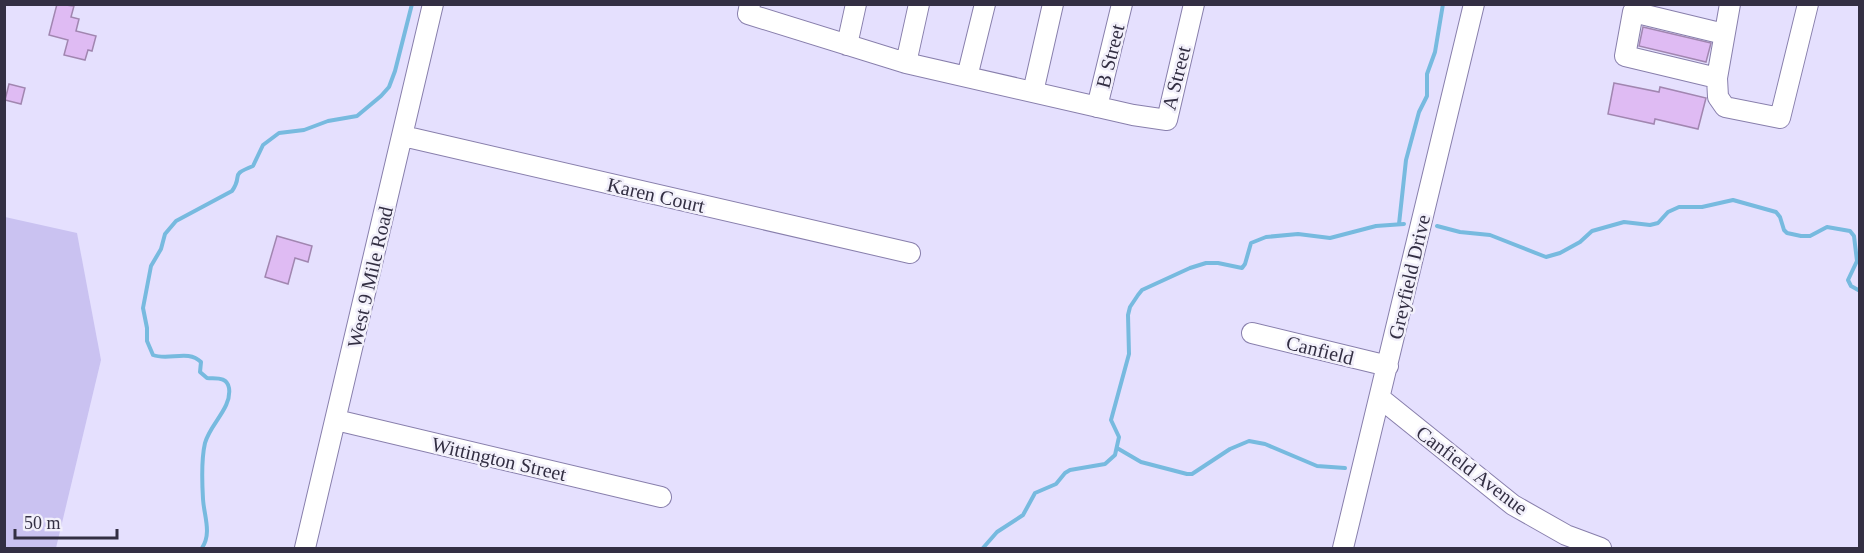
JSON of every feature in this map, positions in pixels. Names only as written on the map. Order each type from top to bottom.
[{"type":"street","name":"West 9 Mile Road","points":[[305,549],[433,4]]},
{"type":"street","points":[[750,4],[748,14],[906,63],[1097,107]]},
{"type":"street","points":[[847,45],[856,4]]},
{"type":"street","points":[[906,63],[920,4]]},
{"type":"street","points":[[967,77],[984,4]]},
{"type":"street","points":[[1033,92],[1053,4]]},
{"type":"street","name":"B Street","points":[[1097,107],[1122,4]]},
{"type":"street","name":"A Street","points":[[1097,107],[1167,120],[1194,4]]},
{"type":"street","name":"Greyfield Drive","points":[[1343,549],[1474,4]]},
{"type":"street","points":[[1730,4],[1717,78],[1718,97],[1725,107],[1780,118],[1808,4]]},
{"type":"street","points":[[1717,78],[1626,56],[1626,8],[1724,34]]},
{"type":"street","name":"Karen Court","points":[[403,136],[910,253]]},
{"type":"street","name":"Canfield","points":[[1252,333],[1388,366]]},
{"type":"street","name":"Canfield Avenue","points":[[1380,398],[1513,505],[1566,535],[1601,549]]},
{"type":"street","name":"Wittington Street","points":[[336,420],[661,497]]},
{"type":"shaded area","points":[[5,217],[77,233],[101,360],[56,548],[5,548]]},
{"type":"building","points":[[57,4],[74,6],[71,17],[79,19],[76,31],[96,36],[92,51],[88,50],[85,60],[64,55],[68,40],[49,35]]},
{"type":"building","points":[[1643,27],[1711,43],[1706,62],[1639,46]]},
{"type":"building","points":[[1614,83],[1659,92],[1660,87],[1706,98],[1698,129],[1655,119],[1654,124],[1608,114]]},
{"type":"building","points":[[9,84],[25,88],[21,104],[5,100]]},
{"type":"building","points":[[277,236],[312,246],[308,262],[295,258],[288,284],[265,277]]},
{"type":"waterway","points":[[202,548],[207,536],[202,485],[205,443],[224,409],[229,388],[223,380],[207,378],[200,372],[201,362],[196,358],[153,355],[147,341],[143,308],[151,266],[161,249],[165,234],[176,221],[232,191],[239,174],[253,166],[263,145],[279,133],[304,130],[328,121],[357,116],[381,96],[389,87],[395,71],[412,4]]},
{"type":"waterway","points":[[1399,224],[1406,160],[1419,112],[1427,96],[1427,74],[1435,52],[1443,4]]},
{"type":"waterway","points":[[1437,226],[1460,232],[1490,235],[1546,257],[1560,253],[1580,242],[1592,231],[1624,222],[1650,225],[1658,223],[1668,212],[1679,207],[1702,207],[1733,200],[1776,212],[1787,233],[1810,236],[1827,227],[1850,231],[1854,236],[1857,261],[1848,280],[1851,286],[1860,291]]},
{"type":"waterway","points":[[983,548],[997,532],[1023,515],[1035,493],[1056,484],[1070,470],[1105,464],[1115,455],[1119,437],[1111,420],[1129,354],[1128,315],[1130,307],[1142,290],[1206,263],[1242,268],[1251,243],[1266,237],[1298,234],[1330,238],[1376,226],[1404,224]]},
{"type":"waterway","points":[[1117,448],[1141,462],[1187,474],[1192,474],[1230,449],[1249,441],[1265,444],[1317,466],[1345,468]]}]
